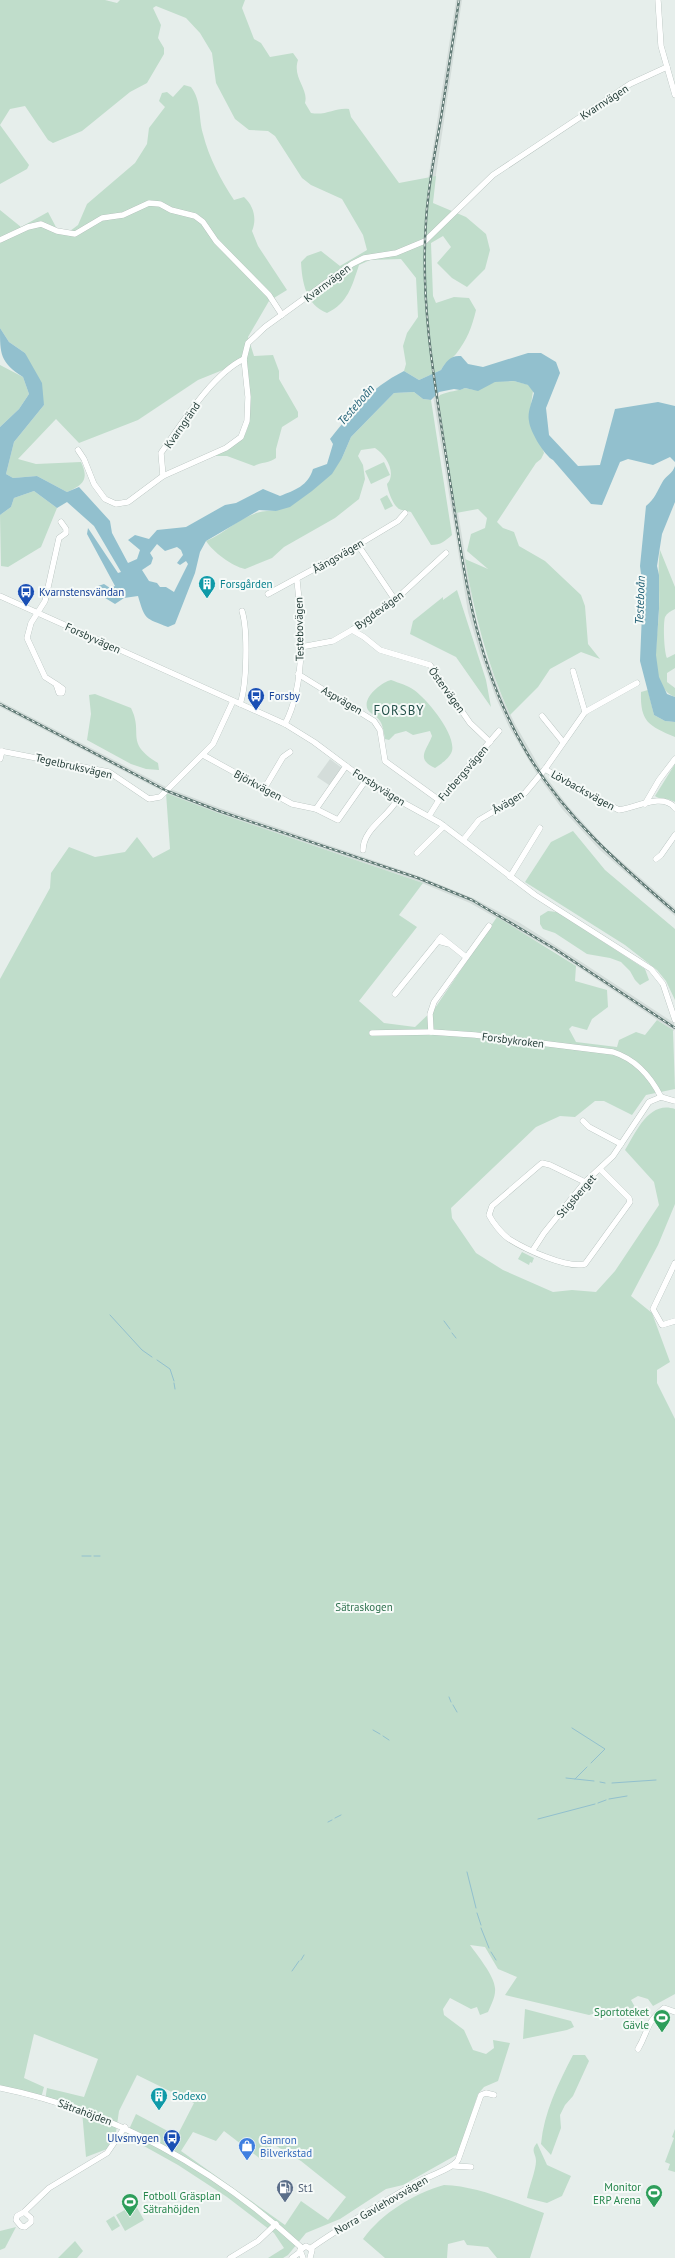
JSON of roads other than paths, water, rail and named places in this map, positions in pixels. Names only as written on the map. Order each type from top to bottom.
[{"type":"street","points":[[658,0],[661,46],[675,95]]},
{"type":"street","name":"Kvarnvägen","points":[[78,450],[84,459],[94,484],[101,494],[105,499],[116,504],[128,502],[163,476],[226,448],[241,437],[247,421],[248,397],[244,359],[248,343],[265,327],[352,264],[364,258],[396,253],[425,241],[493,175],[616,93],[648,75],[667,68]]},
{"type":"street","points":[[0,240],[28,226],[41,224],[57,231],[75,234],[102,218],[123,216],[149,203],[160,204],[171,210],[194,216],[203,222],[216,241],[269,295],[282,315]]},
{"type":"street","name":"Kvarngränd","points":[[163,476],[161,453],[201,397],[234,364],[244,359]]},
{"type":"street","name":"Åängsvägen","points":[[268,594],[297,580],[358,545],[398,521],[405,513]]},
{"type":"street","points":[[56,684],[44,677],[28,642],[28,632],[37,612],[45,601],[59,538],[66,533],[66,529],[61,522]]},
{"type":"street","points":[[358,545],[395,600]]},
{"type":"street","name":"Bygdevägen","points":[[301,647],[333,641],[352,630],[395,600],[446,553]]},
{"type":"street","name":"Testebovägen","points":[[285,724],[293,703],[301,647],[297,580]]},
{"type":"street","name":"Forsbyvägen","points":[[0,596],[285,724],[366,780],[398,800],[429,816],[464,839],[510,877],[535,895],[651,969],[663,984],[675,1020]]},
{"type":"street","points":[[240,704],[245,687],[246,638],[242,611]]},
{"type":"street","name":"Östervägen","points":[[352,630],[364,637],[380,650],[430,665],[470,723],[490,742]]},
{"type":"street","points":[[573,670],[585,712]]},
{"type":"street","name":"Aspvägen","points":[[298,674],[374,721],[380,730],[385,761],[439,800]]},
{"type":"street","name":"Åvägen","points":[[464,839],[479,820],[525,793],[545,769],[585,712],[637,683]]},
{"type":"street","name":"Tegelbruksvägen","points":[[0,759],[1,751],[109,772],[120,777],[149,799],[160,797],[213,744],[233,700]]},
{"type":"street","points":[[542,716],[563,742]]},
{"type":"street","name":"Furbergsvägen","points":[[429,816],[439,800],[499,731]]},
{"type":"street","points":[[264,788],[284,757],[290,752]]},
{"type":"street","name":"Björkvägen","points":[[203,755],[292,804],[316,809],[338,820],[366,780]]},
{"type":"street","points":[[645,804],[675,759]]},
{"type":"street","points":[[316,809],[346,766]]},
{"type":"street","name":"Lövbacksvägen","points":[[545,769],[571,785],[619,810],[660,801],[669,802],[675,808]]},
{"type":"street","points":[[363,850],[363,842],[398,800]]},
{"type":"street","points":[[417,853],[444,826]]},
{"type":"street","points":[[510,877],[540,828]]},
{"type":"street","points":[[656,859],[661,855],[675,835]]},
{"type":"street","points":[[431,1032],[430,1014],[434,1002],[489,926]]},
{"type":"street","points":[[395,994],[441,937],[466,957]]},
{"type":"street","name":"Forsbykroken","points":[[372,1033],[431,1032],[475,1035],[613,1052],[632,1062],[649,1078],[661,1097]]},
{"type":"street","points":[[661,1097],[675,1101]]},
{"type":"street","name":"Stigsberget","points":[[533,1250],[544,1233],[585,1182],[613,1156],[649,1102],[661,1097]]},
{"type":"street","points":[[582,1121],[589,1127],[620,1144]]},
{"type":"street","points":[[585,1182],[550,1165],[542,1163],[492,1206],[489,1215],[508,1238],[562,1263],[581,1265],[590,1259],[630,1202],[629,1198],[600,1168]]},
{"type":"street","points":[[675,1263],[654,1309],[662,1325],[675,1321]]},
{"type":"street","points":[[638,2049],[649,2022],[664,2008],[675,2012]]},
{"type":"street","name":"Sätrahöjden","points":[[0,2088],[31,2094],[85,2110],[125,2127],[204,2171],[276,2224],[301,2250],[303,2258]]},
{"type":"street","points":[[454,2166],[458,2160],[481,2095],[486,2093],[494,2095]]},
{"type":"street","points":[[24,2212],[49,2188],[107,2153],[125,2127]]},
{"type":"street","name":"Norra Gavlehovsvägen","points":[[311,2248],[375,2206],[436,2173],[454,2166],[471,2167]]},
{"type":"street","points":[[230,2258],[258,2241],[276,2224]]},
{"type":"street","points":[[292,2258],[308,2246],[311,2248],[311,2258]]},
{"type":"water","points":[[0,328],[9,342],[25,353],[42,383],[44,405],[14,442],[6,474],[13,478],[37,476],[67,492],[79,487],[110,521],[112,533],[128,563],[137,559],[140,550],[128,540],[135,535],[149,539],[157,530],[186,527],[225,505],[236,503],[263,489],[280,496],[300,487],[308,480],[313,469],[327,464],[333,444],[330,439],[363,400],[381,385],[404,371],[419,380],[441,370],[447,361],[454,356],[461,356],[468,364],[483,367],[528,353],[541,353],[556,362],[560,373],[546,408],[549,435],[578,466],[600,465],[615,409],[658,402],[675,406],[675,462],[670,457],[653,465],[628,459],[620,462],[602,505],[591,504],[546,454],[535,437],[530,426],[529,418],[529,411],[534,393],[528,385],[514,381],[495,382],[478,391],[465,388],[460,390],[454,389],[439,392],[431,400],[423,399],[414,392],[394,393],[351,437],[342,458],[332,474],[312,491],[290,507],[276,511],[259,510],[206,541],[200,552],[195,573],[175,624],[168,627],[150,620],[147,617],[142,610],[138,596],[124,598],[115,604],[102,596],[98,586],[104,584],[110,588],[115,586],[87,534],[88,528],[118,573],[121,572],[94,526],[67,502],[57,508],[34,491],[14,498],[11,507],[0,515],[0,427],[19,409],[29,394],[23,377],[10,367],[3,357],[0,345]],"holes":[[[157,544],[165,551],[177,547],[181,550],[183,555],[177,563],[180,565],[186,561],[188,564],[174,592],[166,587],[160,587],[157,583],[149,581],[142,570],[151,564],[153,558],[150,553]]]},
{"type":"water","points":[[675,466],[675,502],[662,534],[657,566],[659,575],[659,609],[656,655],[659,677],[667,694],[675,697],[675,722],[665,721],[654,715],[640,661],[643,589],[640,566],[646,506],[654,498],[663,481]]},
{"type":"waterway","points":[[110,1315],[142,1350],[152,1357]]},
{"type":"waterway","points":[[444,1321],[450,1329]]},
{"type":"waterway","points":[[452,1333],[456,1338]]},
{"type":"waterway","points":[[157,1360],[170,1369],[174,1381]]},
{"type":"waterway","points":[[174,1383],[175,1389]]},
{"type":"waterway","points":[[82,1556],[91,1556]]},
{"type":"waterway","points":[[94,1556],[100,1556]]},
{"type":"waterway","points":[[449,1697],[451,1702]]},
{"type":"waterway","points":[[453,1705],[457,1712]]},
{"type":"waterway","points":[[572,1728],[605,1749],[591,1763]]},
{"type":"waterway","points":[[373,1730],[380,1734]]},
{"type":"waterway","points":[[383,1736],[389,1740]]},
{"type":"waterway","points":[[575,1779],[587,1767]]},
{"type":"waterway","points":[[566,1778],[594,1781]]},
{"type":"waterway","points":[[612,1783],[656,1780]]},
{"type":"waterway","points":[[600,1782],[605,1783]]},
{"type":"waterway","points":[[609,1799],[627,1796]]},
{"type":"waterway","points":[[598,1803],[606,1800]]},
{"type":"waterway","points":[[538,1819],[595,1804]]},
{"type":"waterway","points":[[335,1818],[341,1815]]},
{"type":"waterway","points":[[328,1822],[332,1820]]},
{"type":"waterway","points":[[467,1872],[476,1908]]},
{"type":"waterway","points":[[477,1913],[481,1925]]},
{"type":"waterway","points":[[481,1928],[489,1948]]},
{"type":"waterway","points":[[491,1952],[496,1960]]},
{"type":"waterway","points":[[301,1960],[304,1955]]},
{"type":"waterway","points":[[292,1971],[299,1961]]},
{"type":"railway","points":[[459,0],[428,195],[425,283],[434,376],[473,615],[482,650],[494,685],[509,719],[527,753],[542,776],[558,798],[594,838],[675,912]]},
{"type":"railway","points":[[0,704],[167,791],[219,811],[418,878],[472,900],[555,949],[675,1028]]},
{"type":"place","name":"Forsgården","points":[[207,599]]},
{"type":"place","name":"Kvarnstensvändan","points":[[26,607]]},
{"type":"place","name":"Forsby","points":[[256,711]]},
{"type":"place","name":"Sportoteket Gävle","points":[[662,2033]]},
{"type":"place","name":"Sodexo","points":[[159,2111]]},
{"type":"place","name":"Ulvsmygen","points":[[172,2153]]},
{"type":"place","name":"Gamron Bilverkstad","points":[[247,2161]]},
{"type":"place","name":"St1","points":[[285,2203]]},
{"type":"place","name":"Monitor ERP Arena","points":[[654,2208]]},
{"type":"place","name":"Fotboll Gräsplan Sätrahöjden","points":[[130,2217]]},
{"type":"district","name":"FORSBY","points":[[399,710]]},
{"type":"water label","name":"Testeboån","points":[[356,405]]},
{"type":"water label","name":"Testeboån","points":[[640,600]]},
{"type":"park label","name":"Sätraskogen","points":[[364,1607]]}]
